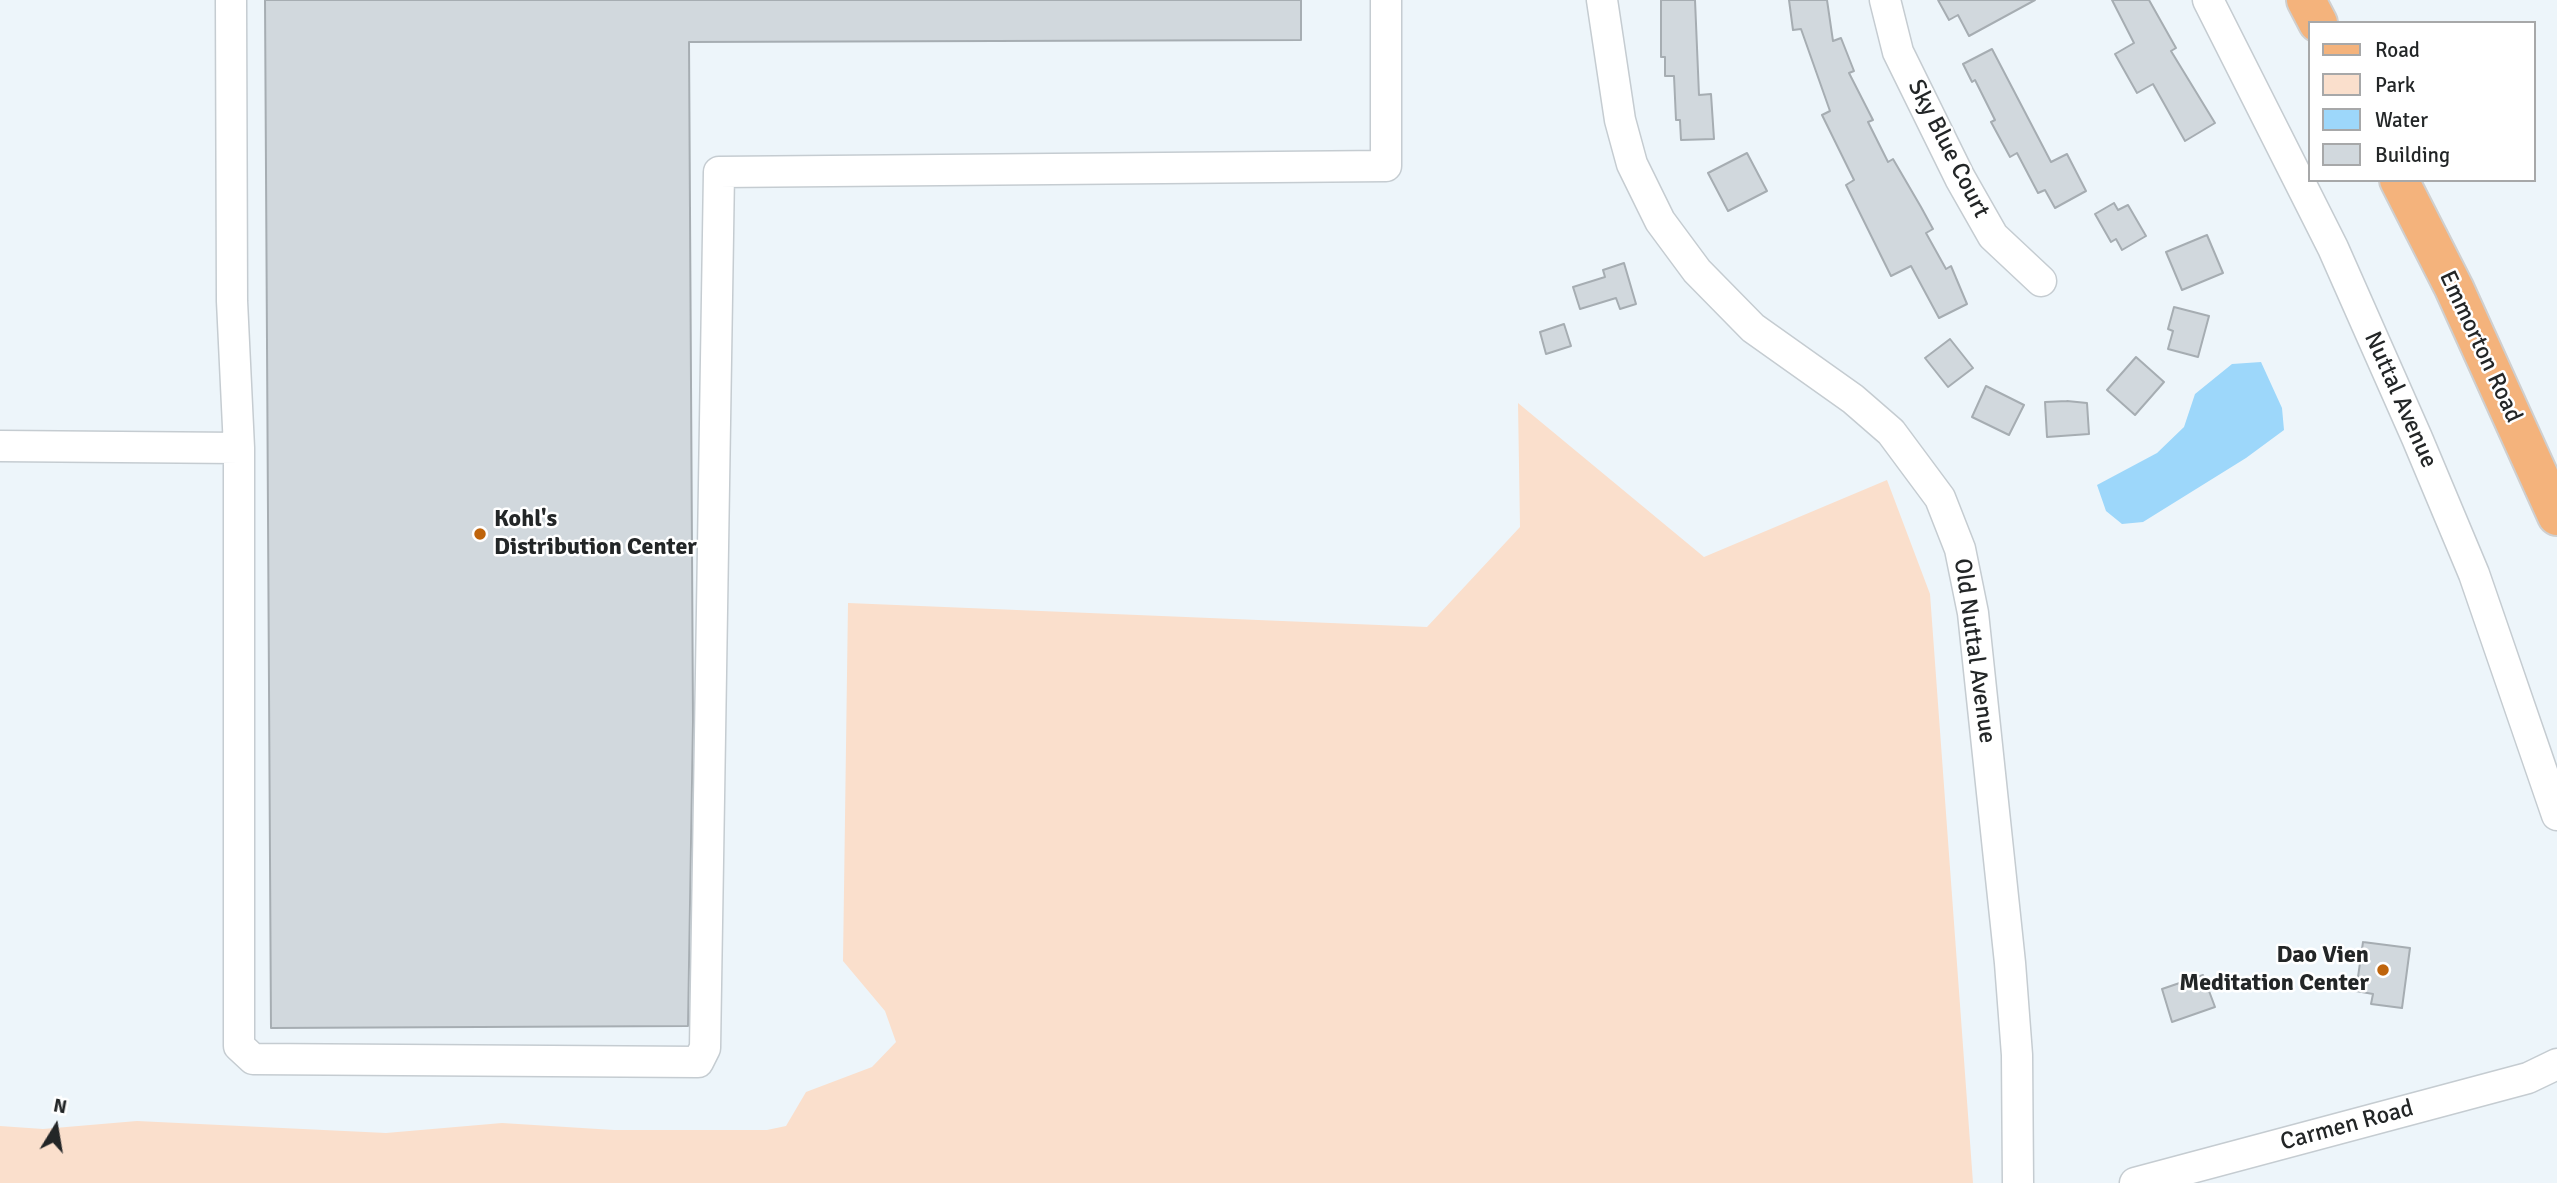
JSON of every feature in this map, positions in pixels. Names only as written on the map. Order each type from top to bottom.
[{"type":"main road","points":[[2306,0],[2317,21]]},
{"type":"main road","name":"Emmorton Road","points":[[2400,182],[2454,288],[2557,516]]},
{"type":"street","points":[[230,0],[232,301],[239,448],[239,1046],[253,1059],[698,1062],[705,1048],[719,172],[1386,166],[1387,0]]},
{"type":"street","name":"Old Nuttal Avenue","points":[[1602,0],[1620,120],[1632,164],[1660,222],[1697,271],[1752,327],[1853,399],[1891,432],[1940,498],[1960,549],[1973,613],[2010,963],[2017,1055],[2018,1183]]},
{"type":"street","name":"Sky Blue Court","points":[[1885,0],[1898,52],[1960,178],[1993,236],[2041,281]]},
{"type":"street","name":"Nuttal Avenue","points":[[2208,0],[2333,248],[2417,438],[2474,574],[2557,815]]},
{"type":"street","points":[[0,446],[239,448]]},
{"type":"street","name":"Carmen Road","points":[[2135,1183],[2528,1078],[2557,1064]]},
{"type":"green space","points":[[1518,403],[1704,557],[1887,480],[1930,594],[1973,1183],[0,1183],[0,1126],[43,1129],[137,1121],[386,1133],[502,1123],[614,1130],[767,1130],[786,1126],[806,1092],[872,1067],[896,1042],[885,1011],[843,961],[848,603],[1427,627],[1520,527]]},
{"type":"water","points":[[2261,362],[2282,408],[2284,430],[2246,458],[2143,522],[2122,524],[2106,511],[2097,485],[2157,453],[2184,427],[2195,394],[2232,364]]},
{"type":"building","name":"Kohl's Distribution Center","points":[[265,0],[1301,0],[1301,40],[689,42],[693,722],[688,1026],[271,1028]]},
{"type":"building","points":[[1661,0],[1695,0],[1699,95],[1711,94],[1714,139],[1681,140],[1680,120],[1676,120],[1674,76],[1665,76],[1665,57],[1661,57]]},
{"type":"building","points":[[1789,0],[1827,0],[1833,41],[1841,38],[1854,71],[1849,73],[1873,120],[1868,122],[1888,162],[1893,159],[1933,229],[1926,233],[1946,269],[1951,266],[1967,304],[1939,318],[1911,266],[1891,276],[1846,185],[1854,180],[1822,115],[1830,111],[1801,29],[1793,30]]},
{"type":"building","points":[[1938,0],[2035,0],[1969,36],[1958,15],[1949,20]]},
{"type":"building","points":[[2112,0],[2149,0],[2176,48],[2171,51],[2215,123],[2185,141],[2153,84],[2137,93],[2115,54],[2134,43]]},
{"type":"building","points":[[1992,49],[2051,162],[2067,154],[2086,191],[2055,208],[2045,190],[2038,193],[2017,153],[2010,157],[1991,122],[1995,120],[1975,80],[1972,82],[1963,64]]},
{"type":"building","points":[[1747,153],[1767,191],[1728,211],[1708,173]]},
{"type":"building","points":[[2114,203],[2118,210],[2128,205],[2146,236],[2122,250],[2116,239],[2111,242],[2095,214]]},
{"type":"building","points":[[2207,235],[2223,273],[2182,290],[2166,252]]},
{"type":"building","points":[[1624,263],[1636,304],[1620,309],[1616,298],[1580,309],[1573,287],[1605,277],[1603,270]]},
{"type":"building","points":[[2174,307],[2209,316],[2198,357],[2168,349],[2173,331],[2168,329]]},
{"type":"building","points":[[1564,324],[1571,346],[1546,354],[1540,332]]},
{"type":"building","points":[[1950,339],[1973,368],[1948,387],[1925,358]]},
{"type":"building","points":[[2136,357],[2164,382],[2135,415],[2107,390]]},
{"type":"building","points":[[1986,386],[2024,405],[2009,435],[1972,417]]},
{"type":"building","points":[[2045,402],[2087,403],[2089,434],[2047,437]]},
{"type":"building","name":"Dao Vien Meditation Center","points":[[2363,942],[2410,948],[2402,1008],[2371,1004],[2373,994],[2356,991]]},
{"type":"building","points":[[2203,975],[2215,1007],[2172,1022],[2162,989]]},
{"type":"place","name":"Kohl's Distribution Center","points":[[480,534]]},
{"type":"place","name":"Dao Vien Meditation Center","points":[[2383,970]]}]
